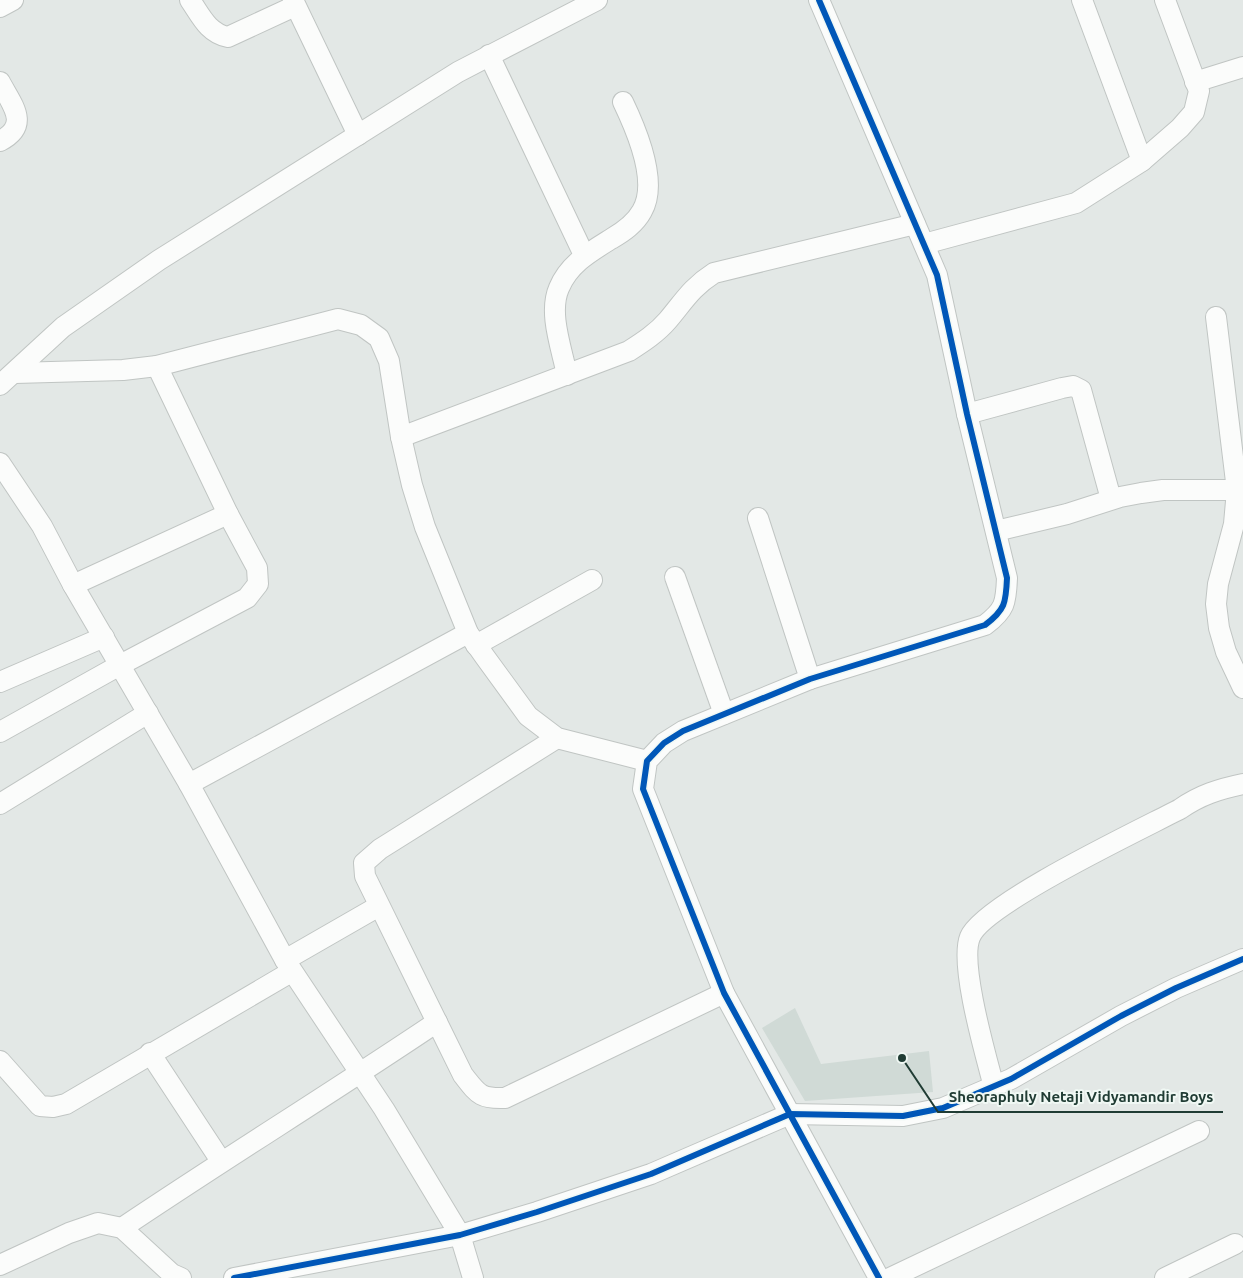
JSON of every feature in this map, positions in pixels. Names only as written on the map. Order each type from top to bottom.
[{"type":"street","points":[[0,7],[13,0]]},
{"type":"street","points":[[190,0],[211,30],[218,35],[228,37],[294,3],[358,135]]},
{"type":"street","points":[[7,379],[63,327],[106,296],[458,72],[597,0]]},
{"type":"street","points":[[820,0],[937,275],[967,414],[1007,578],[1006,599],[1000,614],[985,625],[810,679],[683,731],[664,743],[647,761],[643,789],[724,993],[837,1196],[879,1278]]},
{"type":"street","points":[[1082,0],[1142,160]]},
{"type":"street","points":[[924,244],[1076,203],[1142,160],[1180,128],[1194,112],[1199,91],[1165,0]]},
{"type":"street","points":[[489,55],[584,255]]},
{"type":"street","points":[[1195,82],[1243,67]]},
{"type":"street","points":[[0,82],[17,115],[17,126],[10,136],[0,141]]},
{"type":"street","points":[[567,375],[556,320],[555,302],[559,288],[566,276],[584,255],[633,224],[643,210],[648,186],[643,149],[637,130],[623,102]]},
{"type":"street","points":[[401,437],[629,351],[651,337],[668,320],[697,284],[714,273],[915,224]]},
{"type":"street","points":[[1216,317],[1236,490],[1234,524],[1218,584],[1216,604],[1219,628],[1226,652],[1243,688]]},
{"type":"street","points":[[7,379],[157,366],[338,319],[361,324],[379,338],[389,361],[401,437],[412,485],[425,527],[472,639],[528,716],[557,738],[647,761]]},
{"type":"street","points":[[0,732],[120,665],[247,598],[258,584],[257,568],[228,514],[157,366]]},
{"type":"street","points":[[967,414],[1062,388],[1073,386],[1080,390],[1111,499]]},
{"type":"street","points":[[0,463],[42,526],[73,585],[189,784],[288,966],[384,1109],[460,1235],[473,1278]]},
{"type":"street","points":[[996,531],[1067,514],[1111,499],[1163,490],[1236,490]]},
{"type":"street","points":[[73,585],[228,514]]},
{"type":"street","points":[[758,518],[810,679]]},
{"type":"street","points":[[675,577],[724,714]]},
{"type":"street","points":[[189,784],[472,639],[592,580]]},
{"type":"street","points":[[0,682],[104,637]]},
{"type":"street","points":[[0,804],[148,713]]},
{"type":"street","points":[[557,738],[380,849],[364,863],[364,876],[464,1075],[475,1090],[488,1099],[505,1098],[724,993]]},
{"type":"street","points":[[994,1087],[970,986],[970,937],[982,922],[1038,883],[1180,809],[1194,799],[1213,791],[1243,784]]},
{"type":"street","points":[[0,1061],[40,1106],[52,1107],[66,1104],[150,1054],[379,906]]},
{"type":"street","points":[[234,1278],[460,1235],[591,1195],[651,1174],[790,1114],[903,1116],[943,1108],[994,1087],[1128,1012],[1176,988],[1243,959]]},
{"type":"street","points":[[122,1228],[221,1161],[360,1074],[437,1022]]},
{"type":"street","points":[[150,1054],[221,1161]]},
{"type":"street","points":[[890,1278],[1199,1131]]},
{"type":"street","points":[[0,1265],[69,1232],[98,1223],[122,1228],[172,1274],[181,1278]]},
{"type":"street","points":[[1165,1278],[1235,1244]]},
{"type":"shaded area","points":[[795,1008],[821,1064],[929,1051],[933,1092],[805,1101],[762,1028]]},
{"type":"cycle path","points":[[819,0],[937,275],[967,414],[1007,578],[1005,600],[997,615],[985,625],[810,679],[683,731],[664,743],[647,761],[643,789],[724,993],[879,1278]]},
{"type":"cycle path","points":[[234,1278],[460,1235],[537,1212],[651,1174],[790,1114],[903,1116],[943,1108],[1011,1079],[1121,1016],[1176,988],[1243,959]]},
{"type":"place","name":"Sheoraphuly Netaji Vidyamandir Boys","points":[[902,1058]]}]
